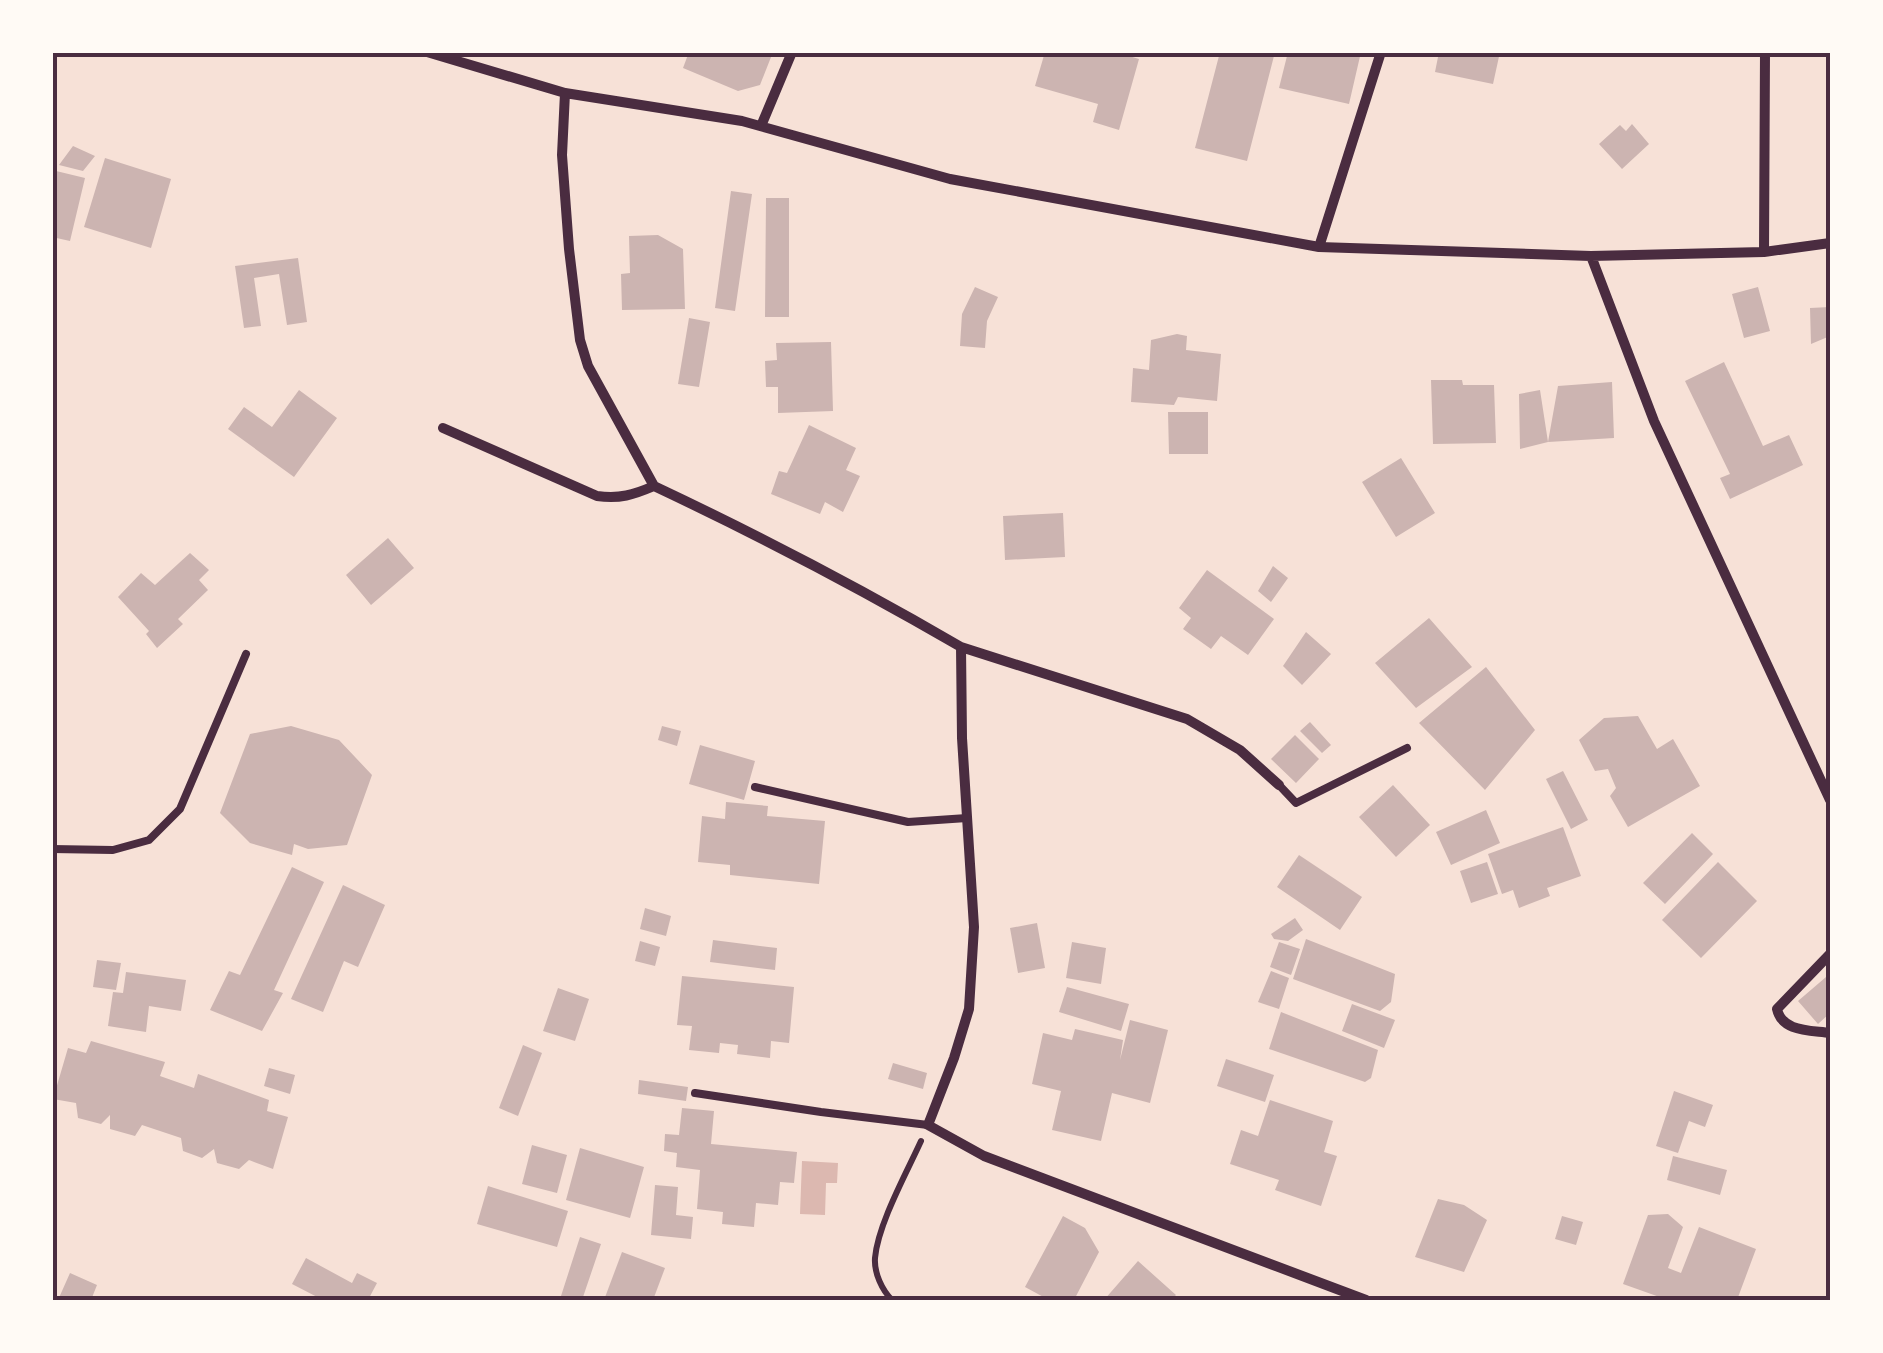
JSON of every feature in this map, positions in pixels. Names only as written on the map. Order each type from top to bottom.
[{"type":"street","points":[[426,52],[565,93],[742,120],[950,179],[1319,247],[1591,256],[1764,252],[1830,244]]},
{"type":"street","points":[[761,126],[792,52]]},
{"type":"street","points":[[1319,247],[1381,52]]},
{"type":"street","points":[[1764,252],[1765,52]]},
{"type":"street","points":[[565,93],[562,155],[580,340],[588,366],[654,486],[795,554],[961,647],[1200,725],[1240,750],[1278,785]]},
{"type":"street","points":[[1591,256],[1654,421],[1830,800]]},
{"type":"street","points":[[442,428],[597,496],[616,499],[654,486]]},
{"type":"street","points":[[961,647],[962,738],[974,927],[969,1009],[928,1125],[984,1156],[1366,1300]]},
{"type":"street","points":[[1830,954],[1777,1008],[1779,1018],[1788,1026],[1830,1033]]},
{"type":"lane","points":[[52,849],[113,850],[150,840],[180,809],[246,654]]},
{"type":"lane","points":[[1278,785],[1296,803],[1407,748]]},
{"type":"lane","points":[[755,787],[908,822],[967,818]]},
{"type":"lane","points":[[695,1093],[928,1125]]},
{"type":"path","points":[[892,1300],[882,1290],[875,1260],[884,1227],[928,1125]]},
{"type":"shaded area","points":[[802,1161],[838,1163],[837,1183],[826,1183],[825,1215],[800,1214]]},
{"type":"building","points":[[689,52],[773,52],[760,85],[738,91],[683,68]]},
{"type":"building","points":[[1045,52],[1116,52],[1139,59],[1119,130],[1093,122],[1098,104],[1035,86]]},
{"type":"building","points":[[1220,52],[1275,52],[1247,161],[1195,148]]},
{"type":"building","points":[[1288,52],[1361,52],[1349,104],[1279,88]]},
{"type":"building","points":[[1439,52],[1500,52],[1493,84],[1435,72]]},
{"type":"building","points":[[1632,124],[1649,144],[1622,169],[1599,144],[1620,125],[1626,131]]},
{"type":"building","points":[[73,146],[95,156],[83,171],[59,165]]},
{"type":"building","points":[[105,158],[171,179],[151,248],[84,227]]},
{"type":"building","points":[[52,170],[85,178],[70,241],[52,237]]},
{"type":"building","points":[[731,191],[752,194],[735,311],[715,308]]},
{"type":"building","points":[[766,198],[789,198],[789,317],[765,317]]},
{"type":"building","points":[[658,235],[683,249],[685,309],[622,310],[621,274],[630,273],[629,236]]},
{"type":"building","points":[[298,258],[307,322],[287,325],[279,274],[254,278],[261,326],[244,328],[235,266]]},
{"type":"building","points":[[975,287],[998,297],[987,321],[985,348],[960,346],[962,314]]},
{"type":"building","points":[[1758,287],[1770,331],[1744,338],[1732,294]]},
{"type":"building","points":[[1830,307],[1830,336],[1811,344],[1810,308]]},
{"type":"building","points":[[689,318],[710,322],[699,387],[678,384]]},
{"type":"building","points":[[1177,334],[1187,336],[1186,350],[1221,354],[1217,401],[1178,397],[1174,405],[1131,402],[1133,368],[1149,370],[1151,340]]},
{"type":"building","points":[[831,342],[833,411],[778,413],[778,387],[766,387],[765,361],[777,360],[776,343]]},
{"type":"building","points":[[1724,362],[1763,446],[1789,435],[1803,465],[1730,499],[1720,478],[1730,474],[1685,381]]},
{"type":"building","points":[[1431,380],[1494,385],[1496,443],[1433,444]]},
{"type":"building","points":[[1612,382],[1614,438],[1548,442],[1558,386]]},
{"type":"building","points":[[299,390],[337,418],[294,477],[228,429],[244,407],[272,427]]},
{"type":"building","points":[[1540,390],[1548,442],[1520,449],[1519,394]]},
{"type":"building","points":[[1168,412],[1208,412],[1208,454],[1169,454]]},
{"type":"building","points":[[809,425],[856,448],[846,470],[860,476],[843,512],[825,502],[820,514],[771,494],[779,471],[787,473]]},
{"type":"building","points":[[1401,458],[1435,513],[1396,537],[1362,482]]},
{"type":"building","points":[[1063,513],[1065,557],[1005,560],[1003,516]]},
{"type":"building","points":[[388,538],[414,568],[371,605],[346,575]]},
{"type":"building","points":[[190,553],[209,570],[199,580],[208,590],[178,619],[183,624],[157,648],[146,634],[149,631],[118,597],[141,573],[155,585]]},
{"type":"building","points":[[1273,566],[1288,578],[1271,602],[1258,591]]},
{"type":"building","points":[[1207,570],[1274,619],[1248,655],[1221,636],[1211,649],[1183,629],[1191,618],[1179,608]]},
{"type":"building","points":[[1429,618],[1472,667],[1416,708],[1375,663]]},
{"type":"building","points":[[1306,632],[1331,654],[1302,685],[1283,666]]},
{"type":"building","points":[[1486,667],[1535,730],[1485,790],[1419,723]]},
{"type":"building","points":[[1638,716],[1657,749],[1673,739],[1700,786],[1628,827],[1610,796],[1616,788],[1608,769],[1595,771],[1579,740],[1604,718]]},
{"type":"building","points":[[1310,722],[1331,745],[1322,753],[1300,731]]},
{"type":"building","points":[[291,726],[339,740],[372,775],[347,845],[308,849],[294,844],[292,855],[250,843],[220,813],[250,734]]},
{"type":"building","points":[[662,726],[681,731],[677,746],[658,740]]},
{"type":"building","points":[[1295,735],[1319,759],[1296,783],[1271,759]]},
{"type":"building","points":[[700,745],[755,761],[744,800],[689,784]]},
{"type":"building","points":[[1563,771],[1588,820],[1571,829],[1546,779]]},
{"type":"building","points":[[1393,785],[1430,825],[1396,857],[1359,817]]},
{"type":"building","points":[[726,802],[768,806],[767,816],[825,821],[819,884],[730,875],[730,865],[698,862],[702,816],[725,819]]},
{"type":"building","points":[[1486,810],[1500,843],[1451,865],[1436,832]]},
{"type":"building","points":[[1563,827],[1581,876],[1547,888],[1550,896],[1519,908],[1513,890],[1502,894],[1488,854]]},
{"type":"building","points":[[1692,833],[1713,854],[1665,904],[1643,883]]},
{"type":"building","points":[[1299,855],[1362,897],[1340,930],[1277,887]]},
{"type":"building","points":[[1487,862],[1498,894],[1471,903],[1460,871]]},
{"type":"building","points":[[1718,862],[1757,901],[1701,958],[1662,920]]},
{"type":"building","points":[[292,867],[324,882],[274,990],[283,993],[262,1031],[210,1010],[229,971],[240,975]]},
{"type":"building","points":[[343,885],[385,905],[358,967],[344,961],[323,1012],[291,999]]},
{"type":"building","points":[[645,908],[671,916],[666,936],[640,929]]},
{"type":"building","points":[[1295,918],[1303,930],[1288,941],[1274,939],[1271,934]]},
{"type":"building","points":[[1037,923],[1045,968],[1018,973],[1010,928]]},
{"type":"building","points":[[1306,939],[1395,974],[1391,1002],[1380,1011],[1293,979]]},
{"type":"building","points":[[713,940],[777,948],[775,970],[710,962]]},
{"type":"building","points":[[640,941],[660,947],[655,966],[635,961]]},
{"type":"building","points":[[1072,942],[1106,948],[1101,984],[1066,978]]},
{"type":"building","points":[[1279,942],[1300,949],[1291,975],[1270,967]]},
{"type":"building","points":[[97,960],[121,963],[116,990],[93,987]]},
{"type":"building","points":[[1271,971],[1289,978],[1279,1009],[1258,1002]]},
{"type":"building","points":[[126,972],[186,980],[181,1011],[149,1006],[146,1032],[108,1026],[113,992],[123,993]]},
{"type":"building","points":[[682,976],[794,987],[789,1043],[771,1041],[770,1058],[737,1054],[738,1045],[720,1043],[719,1053],[689,1050],[692,1026],[677,1025]]},
{"type":"building","points":[[1826,977],[1830,982],[1830,1013],[1818,1024],[1798,1001]]},
{"type":"building","points":[[1067,987],[1129,1004],[1121,1031],[1059,1012]]},
{"type":"building","points":[[558,988],[589,999],[575,1041],[543,1031]]},
{"type":"building","points":[[1352,1004],[1395,1020],[1384,1048],[1342,1031]]},
{"type":"building","points":[[1281,1012],[1378,1050],[1371,1078],[1365,1082],[1269,1049]]},
{"type":"building","points":[[1130,1020],[1168,1030],[1150,1103],[1112,1093],[1101,1141],[1052,1130],[1061,1091],[1032,1084],[1043,1033],[1072,1040],[1075,1029],[1123,1040],[1120,1060]]},
{"type":"building","points":[[91,1041],[165,1062],[160,1076],[194,1088],[198,1074],[269,1100],[267,1111],[288,1117],[273,1169],[249,1160],[239,1169],[217,1163],[214,1149],[202,1158],[183,1151],[181,1138],[142,1125],[135,1136],[110,1129],[110,1115],[101,1124],[78,1118],[76,1103],[53,1099],[68,1048],[86,1053]]},
{"type":"building","points":[[523,1045],[542,1053],[518,1116],[499,1108]]},
{"type":"building","points":[[1226,1059],[1274,1075],[1265,1102],[1217,1086]]},
{"type":"building","points":[[893,1063],[927,1073],[923,1089],[888,1079]]},
{"type":"building","points":[[269,1068],[295,1075],[290,1094],[264,1086]]},
{"type":"building","points":[[639,1080],[688,1087],[686,1101],[638,1094]]},
{"type":"building","points":[[1674,1091],[1713,1105],[1705,1127],[1689,1121],[1678,1153],[1656,1146]]},
{"type":"building","points":[[1270,1100],[1333,1121],[1324,1152],[1337,1156],[1321,1206],[1275,1190],[1279,1180],[1230,1164],[1241,1130],[1258,1136]]},
{"type":"building","points":[[682,1108],[714,1111],[711,1144],[797,1152],[794,1183],[780,1182],[778,1205],[756,1203],[754,1227],[722,1224],[723,1212],[697,1209],[700,1170],[676,1167],[677,1153],[664,1151],[665,1134],[679,1135]]},
{"type":"building","points":[[532,1145],[567,1155],[557,1193],[522,1184]]},
{"type":"building","points":[[580,1148],[644,1167],[630,1218],[566,1200]]},
{"type":"building","points":[[1673,1156],[1727,1170],[1720,1195],[1667,1180]]},
{"type":"building","points":[[655,1185],[678,1187],[676,1215],[693,1217],[691,1239],[651,1235]]},
{"type":"building","points":[[488,1186],[568,1211],[557,1247],[477,1224]]},
{"type":"building","points":[[1438,1199],[1464,1205],[1487,1220],[1464,1272],[1415,1257]]},
{"type":"building","points":[[1668,1214],[1683,1227],[1668,1268],[1681,1273],[1699,1227],[1756,1249],[1737,1300],[1668,1300],[1623,1284],[1648,1215]]},
{"type":"building","points":[[1063,1216],[1085,1228],[1099,1252],[1074,1300],[1049,1300],[1025,1287]]},
{"type":"building","points":[[1562,1216],[1583,1222],[1576,1245],[1555,1239]]},
{"type":"building","points":[[580,1237],[601,1244],[582,1300],[576,1300],[561,1296]]},
{"type":"building","points":[[622,1252],[665,1268],[653,1300],[604,1300]]},
{"type":"building","points":[[306,1258],[352,1283],[357,1273],[377,1283],[368,1300],[323,1300],[292,1284]]},
{"type":"building","points":[[1138,1261],[1176,1295],[1171,1300],[1104,1300]]},
{"type":"building","points":[[70,1273],[97,1285],[91,1300],[58,1300]]}]
